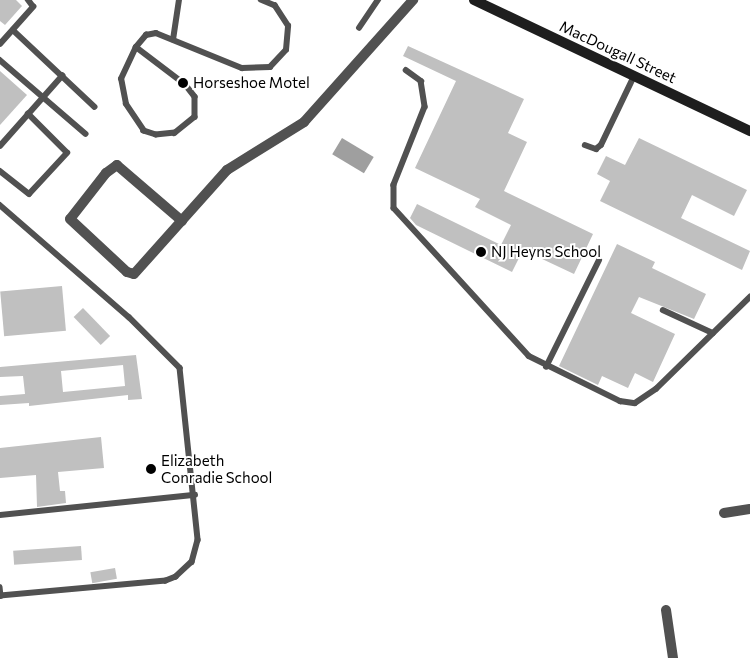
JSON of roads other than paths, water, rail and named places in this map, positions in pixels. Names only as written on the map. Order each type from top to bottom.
[{"type":"street","points":[[182,220],[117,165],[106,173],[70,219],[132,274],[182,220],[227,170],[304,122],[413,0]]},
{"type":"street","name":"MacDougall Street","points":[[474,0],[750,131]]},
{"type":"street","points":[[724,513],[750,509]]},
{"type":"street","points":[[666,610],[673,658]]},
{"type":"lane","points":[[0,44],[33,7],[28,0]]},
{"type":"lane","points":[[173,40],[179,0]]},
{"type":"lane","points":[[136,47],[194,94],[197,113],[182,130],[156,135],[144,131],[134,120],[121,86],[124,67],[136,47],[148,33],[173,40],[242,68],[270,67],[283,56],[288,26],[275,6],[261,0]]},
{"type":"lane","points":[[359,28],[378,0]]},
{"type":"lane","points":[[13,30],[95,107]]},
{"type":"lane","points":[[0,60],[86,134]]},
{"type":"lane","points":[[406,70],[422,84],[424,107],[394,185],[394,208],[523,350],[546,367],[620,401],[635,403],[656,389],[750,298]]},
{"type":"lane","points":[[0,146],[62,76]]},
{"type":"lane","points":[[585,145],[594,149],[600,146],[634,76]]},
{"type":"lane","points":[[0,171],[29,194],[67,153],[28,114]]},
{"type":"lane","points":[[0,205],[176,361],[184,383],[195,495],[196,556],[176,577],[0,596],[0,587]]},
{"type":"lane","points":[[546,367],[599,260]]},
{"type":"lane","points":[[663,310],[713,333]]},
{"type":"lane","points":[[0,515],[195,495]]},
{"type":"place","name":"Horseshoe Motel","points":[[183,83]]},
{"type":"place","name":"NJ Heyns School","points":[[481,252]]},
{"type":"place","name":"Elizabeth Conradie School","points":[[151,469]]}]
